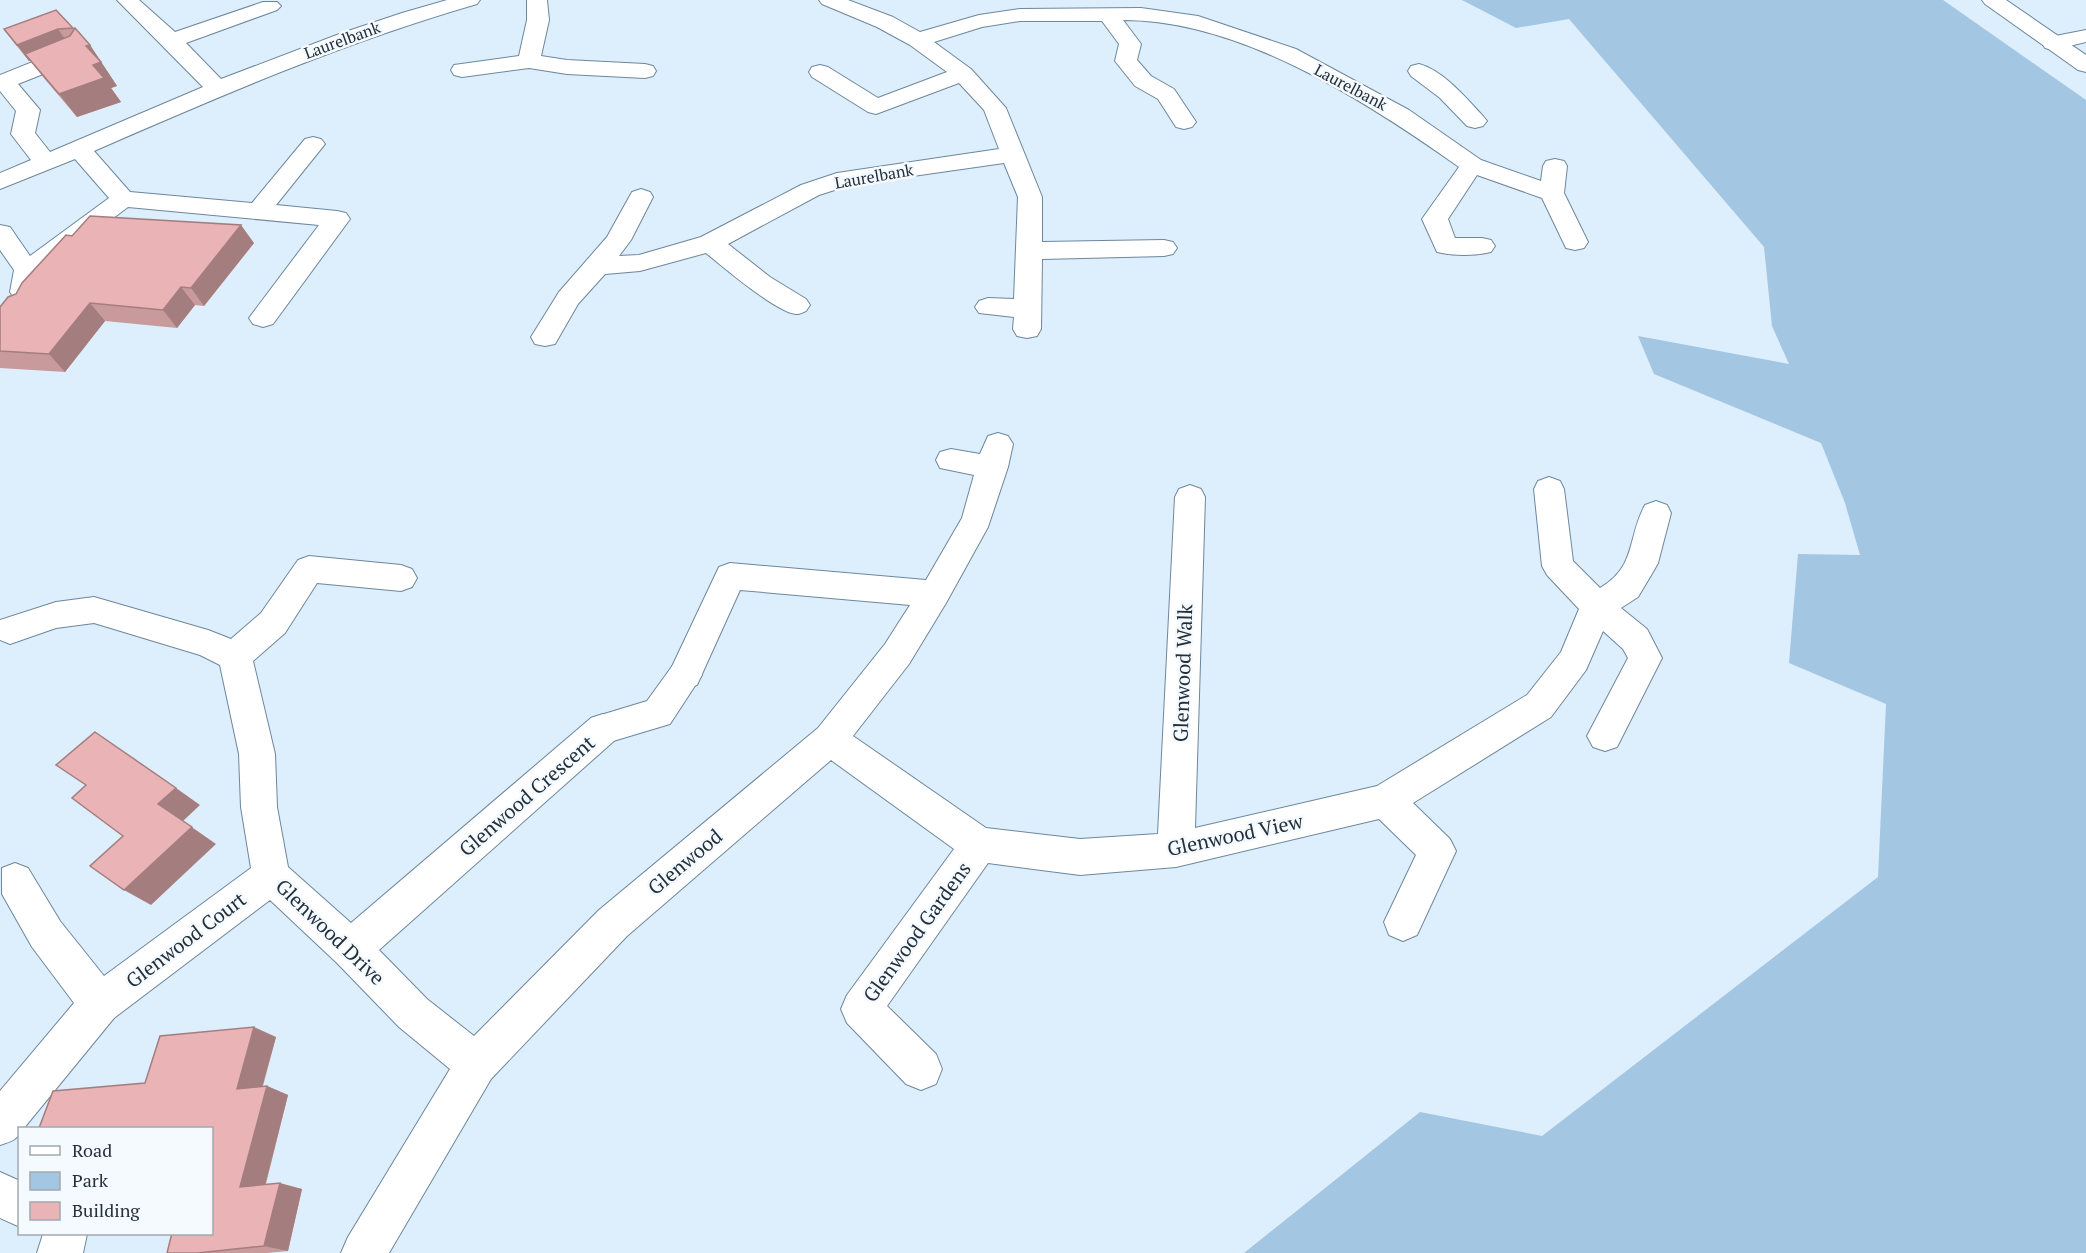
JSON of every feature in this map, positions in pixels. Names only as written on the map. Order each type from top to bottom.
[{"type":"street","points":[[127,0],[172,41],[217,88]]},
{"type":"street","name":"Laurelbank","points":[[0,182],[217,88],[414,14],[470,0]]},
{"type":"street","points":[[529,61],[538,20],[537,0]]},
{"type":"street","points":[[829,0],[885,22],[918,40],[963,74],[995,108],[1030,197],[1027,319],[988,307]]},
{"type":"street","points":[[1992,0],[2086,65]]},
{"type":"street","points":[[172,41],[270,6]]},
{"type":"street","name":"Laurelbank","points":[[918,40],[1017,8],[1204,15],[1288,54],[1475,121]]},
{"type":"street","points":[[1107,13],[1130,44],[1126,61],[1143,81],[1166,94],[1184,122]]},
{"type":"street","points":[[2053,43],[2086,36]]},
{"type":"street","points":[[46,163],[22,134],[28,110],[4,82],[36,67],[78,52]]},
{"type":"street","points":[[462,70],[529,61],[567,67],[645,71]]},
{"type":"street","name":"Laurelbank","points":[[1419,71],[1424,104],[1472,165],[1552,193]]},
{"type":"street","points":[[820,72],[876,107],[963,74]]},
{"type":"street","points":[[258,212],[314,144]]},
{"type":"street","points":[[79,149],[123,198],[337,219],[263,318]]},
{"type":"street","name":"Laurelbank","points":[[598,266],[640,264],[710,243],[810,190],[846,178],[1015,154]]},
{"type":"street","points":[[1472,165],[1435,219],[1446,246],[1482,246]]},
{"type":"street","points":[[1555,166],[1552,193],[1575,242]]},
{"type":"street","points":[[545,337],[568,298],[598,266],[618,240],[641,197]]},
{"type":"street","points":[[27,270],[65,244],[123,198]]},
{"type":"street","points":[[1,233],[27,270],[22,305]]},
{"type":"street","points":[[710,243],[761,283],[797,305]]},
{"type":"street","points":[[1028,251],[1164,248]]},
{"type":"street","name":"Glenwood","points":[[364,1253],[476,1064],[613,923],[830,739],[897,654],[935,594],[977,519],[996,456],[951,460]]},
{"type":"street","points":[[1549,489],[1558,566],[1596,606],[1635,639],[1645,658],[1605,736]]},
{"type":"street","name":"Glenwood Walk","points":[[1176,850],[1190,497]]},
{"type":"street","points":[[1596,606],[1627,588],[1642,563],[1656,513]]},
{"type":"street","points":[[10,630],[56,615],[94,610],[208,644],[235,656],[273,623],[309,569],[401,578]]},
{"type":"street","name":"Glenwood Crescent","points":[[351,949],[603,729],[658,713],[685,675],[730,576],[935,594]]},
{"type":"street","name":"Glenwood View","points":[[830,739],[979,845],[1080,857],[1176,850],[1385,801],[1539,706],[1574,660],[1596,606]]},
{"type":"street","name":"Glenwood Drive","points":[[235,656],[257,754],[259,807],[271,876],[351,949],[413,1013],[476,1064]]},
{"type":"street","points":[[1385,801],[1437,851],[1404,922]]},
{"type":"street","name":"Glenwood Gardens","points":[[921,1069],[861,1009],[979,845]]},
{"type":"street","name":"Glenwood Court","points":[[0,1124],[100,1004],[271,876]]},
{"type":"street","points":[[15,881],[46,934],[100,1004]]},
{"type":"street","points":[[0,1194],[18,1204]]},
{"type":"street","points":[[60,1253],[64,1235]]},
{"type":"green space","points":[[1462,0],[1943,0],[2086,100],[2086,1253],[1244,1253],[1420,1112],[1542,1136],[1878,877],[1886,704],[1789,663],[1798,554],[1860,555],[1845,503],[1821,443],[1654,374],[1638,336],[1789,364],[1772,326],[1764,247],[1569,19],[1516,28]]},
{"type":"building","points":[[56,10],[73,28],[58,29],[17,45],[4,29]]},
{"type":"building","points":[[75,28],[90,45],[86,46],[101,62],[93,65],[104,78],[59,94],[25,54],[70,36]]},
{"type":"building","points":[[90,216],[241,225],[191,288],[181,287],[163,310],[90,303],[49,354],[0,351],[0,307],[8,297],[16,294],[22,283],[66,235],[72,236]]},
{"type":"building","points":[[95,732],[176,788],[158,804],[192,827],[124,890],[90,866],[123,836],[72,798],[86,785],[56,765]]},
{"type":"building","points":[[254,1027],[237,1089],[267,1086],[240,1187],[280,1183],[264,1246],[197,1253],[167,1253],[172,1235],[213,1235],[213,1127],[39,1127],[53,1091],[145,1083],[160,1036]]}]
